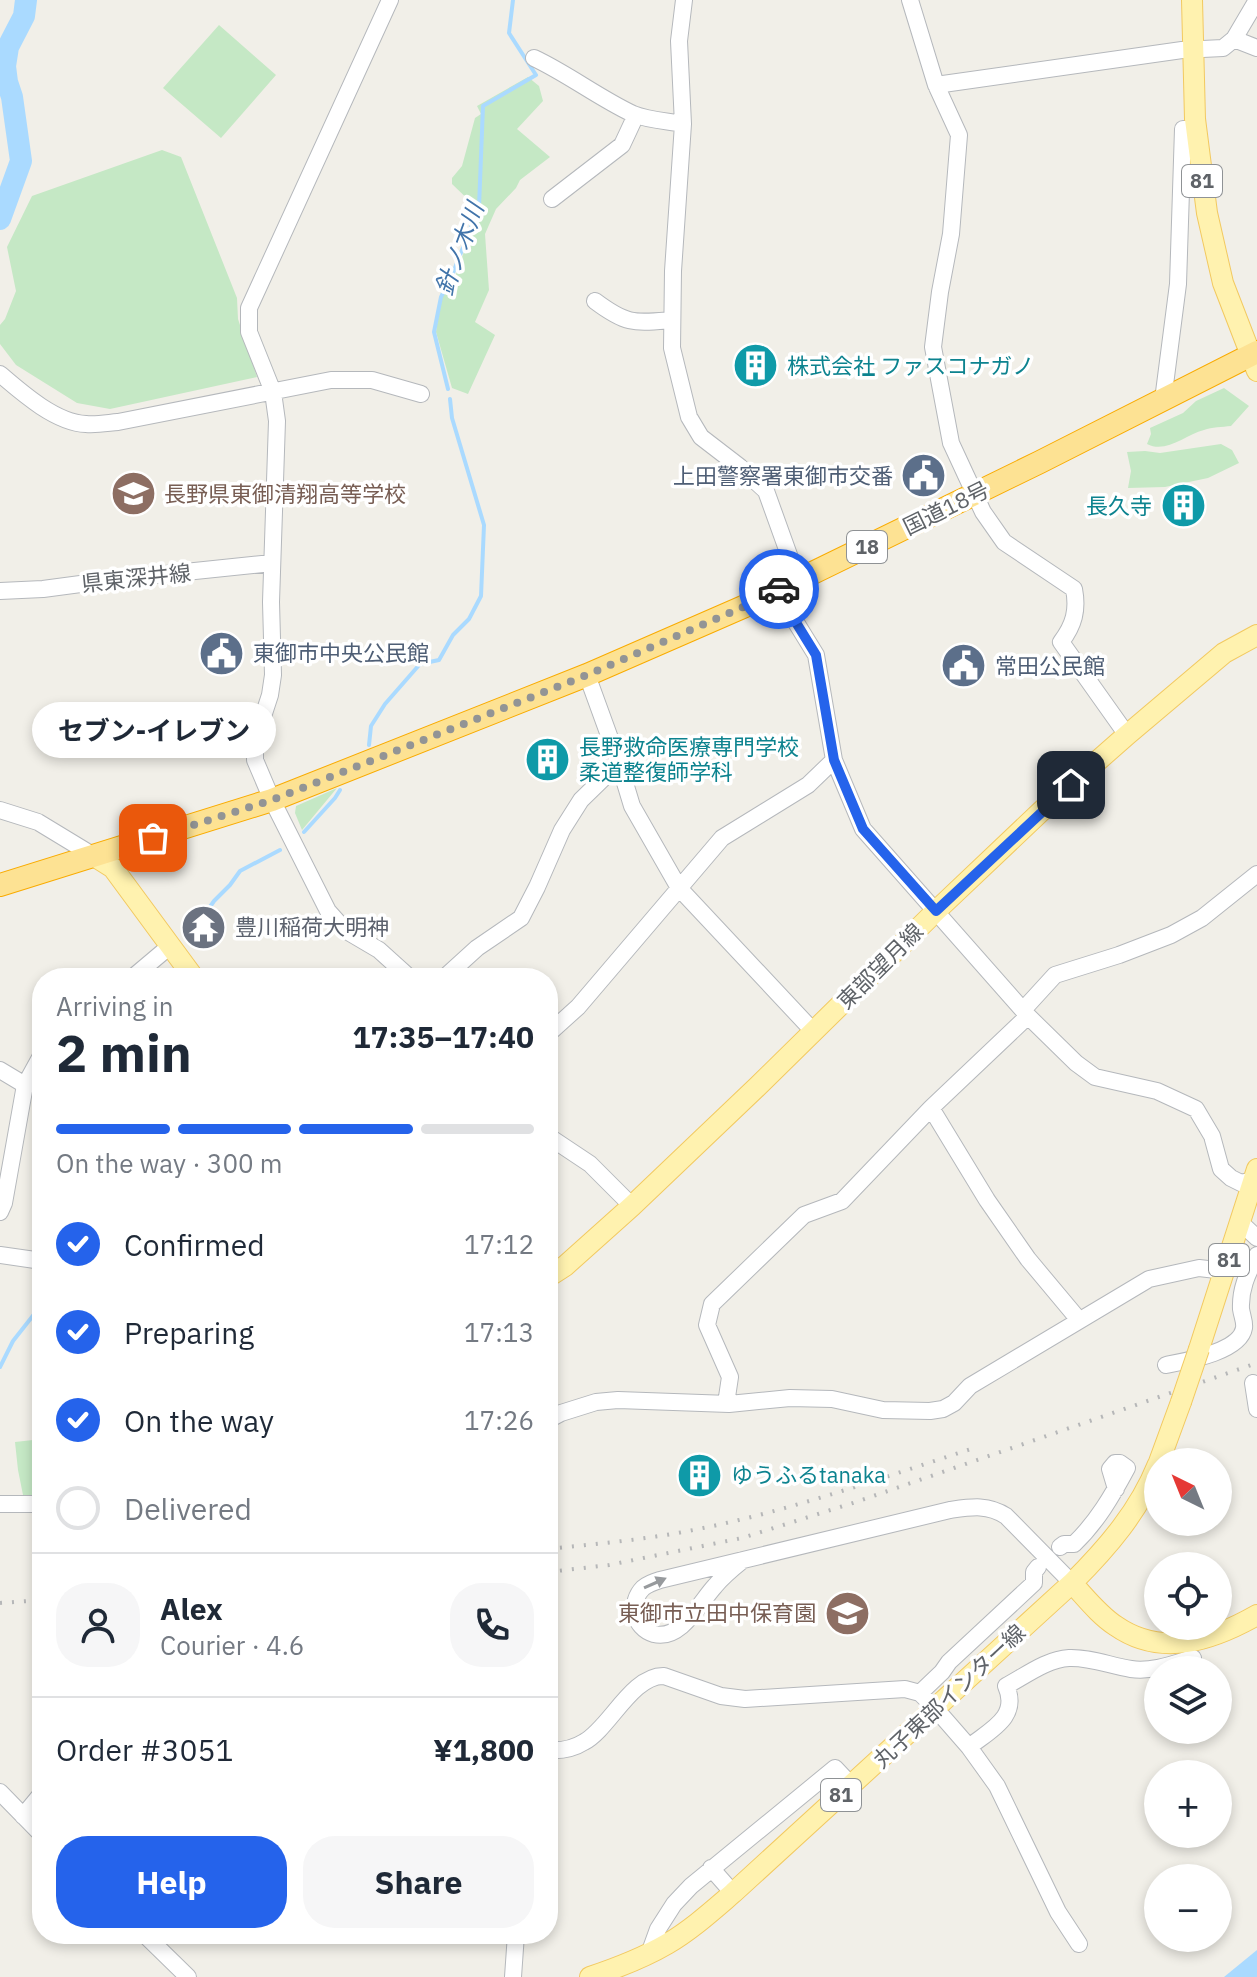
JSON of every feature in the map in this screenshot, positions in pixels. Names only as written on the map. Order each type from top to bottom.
[{"type":"highway","name":"国道18号","points":[[0,885],[272,800],[587,675],[743,607],[1163,400],[1255,359]]},
{"type":"main road","name":"81","points":[[1192,0],[1195,119],[1202,184],[1217,263],[1228,299],[1255,359]]},
{"type":"main road","name":"東部望月線","points":[[558,1271],[632,1206],[1052,801],[1224,653],[1257,635]]},
{"type":"main road","points":[[94,856],[113,868],[186,968]]},
{"type":"main road","name":"丸子東部インター線","points":[[1164,1448],[1256,1176]]},
{"type":"main road","name":"丸子東部インター線","points":[[590,1977],[666,1945],[733,1893],[1072,1583],[1105,1549],[1144,1495]]},
{"type":"main road","points":[[1072,1583],[1117,1627],[1138,1637],[1166,1644],[1212,1637],[1257,1615]]},
{"type":"street","points":[[390,0],[249,308],[249,332],[273,392],[277,421],[271,624],[273,675],[255,741],[255,760],[328,911],[345,930],[379,950],[399,968]]},
{"type":"street","points":[[684,0],[679,41],[683,124],[673,271],[672,348],[689,417],[701,437],[766,491],[789,585],[792,616],[816,655],[834,760],[863,829],[1026,1013],[1076,1063],[1095,1077],[1157,1091],[1196,1109],[1212,1136],[1218,1162],[1225,1174],[1241,1183],[1256,1176]]},
{"type":"street","points":[[910,0],[936,85],[959,135],[951,234],[933,347],[951,443],[983,512],[1004,542],[1074,589],[1073,622],[1061,642],[1127,735]]},
{"type":"street","points":[[936,85],[1182,50],[1223,48],[1234,39],[1257,0]]},
{"type":"street","points":[[1234,39],[1257,48]]},
{"type":"street","points":[[534,58],[636,115],[683,124]]},
{"type":"street","points":[[552,199],[622,145],[636,115]]},
{"type":"street","points":[[1163,400],[1178,284],[1183,129],[1197,129]]},
{"type":"street","points":[[1181,187],[1202,184]]},
{"type":"street","points":[[595,301],[614,316],[636,323],[672,320]]},
{"type":"street","points":[[0,374],[65,420],[85,424],[118,422],[331,380],[372,380],[421,394]]},
{"type":"street","name":"県東深井線","points":[[0,591],[43,589],[272,563]]},
{"type":"street","points":[[587,675],[632,806],[679,888],[814,1032]]},
{"type":"street","points":[[558,1025],[578,1007],[722,838],[808,785],[834,760]]},
{"type":"street","points":[[455,968],[477,948],[521,918],[562,830],[581,800],[619,763]]},
{"type":"street","points":[[0,810],[38,822],[94,856]]},
{"type":"street","points":[[729,1404],[730,1377],[707,1325],[712,1304],[804,1215],[842,1201],[1026,1013],[1055,975],[1171,935],[1202,918],[1257,874]]},
{"type":"street","points":[[144,968],[170,946]]},
{"type":"street","points":[[0,1070],[25,1085]]},
{"type":"street","points":[[0,1212],[25,1085],[32,1072]]},
{"type":"street","points":[[931,1108],[987,1200],[1028,1259],[1079,1320]]},
{"type":"street","points":[[558,1145],[590,1164],[632,1206]]},
{"type":"street","points":[[1241,1223],[1257,1238]]},
{"type":"street","points":[[0,1255],[32,1260]]},
{"type":"street","points":[[1166,1365],[1216,1352],[1235,1343],[1240,1337],[1244,1330],[1241,1310],[1243,1285],[1257,1255]]},
{"type":"street","points":[[558,1415],[596,1402],[618,1400],[729,1404],[790,1398],[832,1399],[883,1410],[943,1409],[954,1403],[970,1386],[1149,1279],[1199,1268],[1225,1271]]},
{"type":"street","points":[[1253,1383],[1257,1409]]},
{"type":"street","points":[[1060,1547],[1074,1544],[1086,1533],[1116,1489]]},
{"type":"street","points":[[0,1504],[32,1504]]},
{"type":"street","points":[[714,1575],[691,1615],[675,1631],[654,1634],[640,1626],[634,1614],[635,1604],[640,1591],[650,1583],[714,1575],[743,1560],[950,1510],[982,1507],[999,1511],[1013,1521],[1072,1583]]},
{"type":"street","points":[[920,1693],[1034,1583],[1034,1572],[1038,1567]]},
{"type":"street","points":[[969,1747],[1007,1715],[1011,1701],[1006,1686],[1049,1664],[1069,1658],[1144,1670]]},
{"type":"street","points":[[558,1751],[587,1741],[646,1680],[655,1675],[721,1696],[745,1699],[905,1689],[920,1693],[969,1747],[997,1786],[1058,1912],[1079,1944]]},
{"type":"street","points":[[649,1954],[658,1929],[674,1904],[711,1868],[835,1768],[851,1785]]},
{"type":"street","points":[[0,1792],[32,1825]]},
{"type":"street","points":[[23,1816],[32,1805]]},
{"type":"street","points":[[711,1868],[733,1893]]},
{"type":"street","points":[[674,1904],[695,1925]]},
{"type":"street","points":[[154,1944],[188,1977]]},
{"type":"street","points":[[513,1977],[515,1944]]},
{"type":"green space","points":[[219,25],[276,75],[221,138],[163,88]]},
{"type":"green space","points":[[528,77],[539,86],[543,101],[517,129],[550,157],[520,180],[496,209],[485,234],[489,290],[475,322],[495,335],[468,394],[452,388],[436,332],[441,292],[451,288],[479,210],[452,184],[452,178],[462,166],[475,118],[481,114],[477,106]]},
{"type":"green space","points":[[162,150],[181,157],[237,298],[238,319],[257,377],[110,409],[77,403],[16,365],[0,344],[0,325],[16,291],[7,247],[32,196]]},
{"type":"green space","points":[[1224,388],[1249,406],[1231,426],[1197,432],[1161,447],[1147,444],[1150,428],[1183,413],[1196,401]]},
{"type":"green space","points":[[1221,444],[1232,450],[1239,463],[1208,478],[1165,487],[1128,488],[1131,471],[1127,452],[1160,453]]},
{"type":"green space","points":[[66,719],[91,719],[92,724],[88,744],[78,756],[66,756],[56,742],[55,725]]},
{"type":"green space","points":[[337,788],[302,830],[295,813],[296,806]]},
{"type":"green space","points":[[32,1440],[32,1500],[24,1500],[15,1442]]},
{"type":"water","points":[[1257,1950],[1257,1977],[1224,1977]]},
{"type":"waterway","points":[[0,219],[21,161],[5,66],[8,47],[24,16],[26,0]]},
{"type":"waterway","name":"針ノ木川","points":[[448,389],[434,332],[441,297],[479,207],[483,106],[536,75],[509,33],[513,0]]},
{"type":"waterway","name":"針ノ木川","points":[[369,745],[371,726],[385,704],[420,664],[439,660],[453,635],[469,619],[481,596],[484,525],[452,418],[450,399]]},
{"type":"waterway","name":"針ノ木川","points":[[304,832],[340,790]]},
{"type":"waterway","name":"針ノ木川","points":[[194,930],[240,871],[280,850]]},
{"type":"waterway","name":"針ノ木川","points":[[0,1367],[13,1341],[32,1317]]},
{"type":"railway","points":[[558,1571],[609,1565],[742,1538],[856,1502],[1257,1363]]},
{"type":"railway","points":[[558,1548],[653,1537],[724,1524],[971,1449]]},
{"type":"railway","points":[[0,1603],[32,1601]]},
{"type":"way so far","points":[[153,838],[272,800],[587,675],[779,589]]},
{"type":"place","name":"株式会社 ファスコナガノ","points":[[756,366]]},
{"type":"place","name":"上田警察署東御市交番","points":[[924,476]]},
{"type":"place","name":"長野県東御清翔高等学校","points":[[133,494]]},
{"type":"place","name":"長久寺","points":[[1183,506]]},
{"type":"place","name":"東御市中央公民館","points":[[222,653]]},
{"type":"place","name":"常田公民館","points":[[964,666]]},
{"type":"place","name":"長野救命医療専門学校 柔道整復師学科","points":[[548,760]]},
{"type":"place","name":"セブン-イレブン","points":[[153,838]]},
{"type":"place","name":"豊川稲荷大明神","points":[[204,927]]},
{"type":"place","name":"ゆうふるtanaka","points":[[700,1475]]},
{"type":"place","name":"東御市立田中保育園","points":[[847,1613]]},
{"type":"route","points":[[779,589],[816,655],[834,760],[863,829],[936,911],[1071,785]]}]
